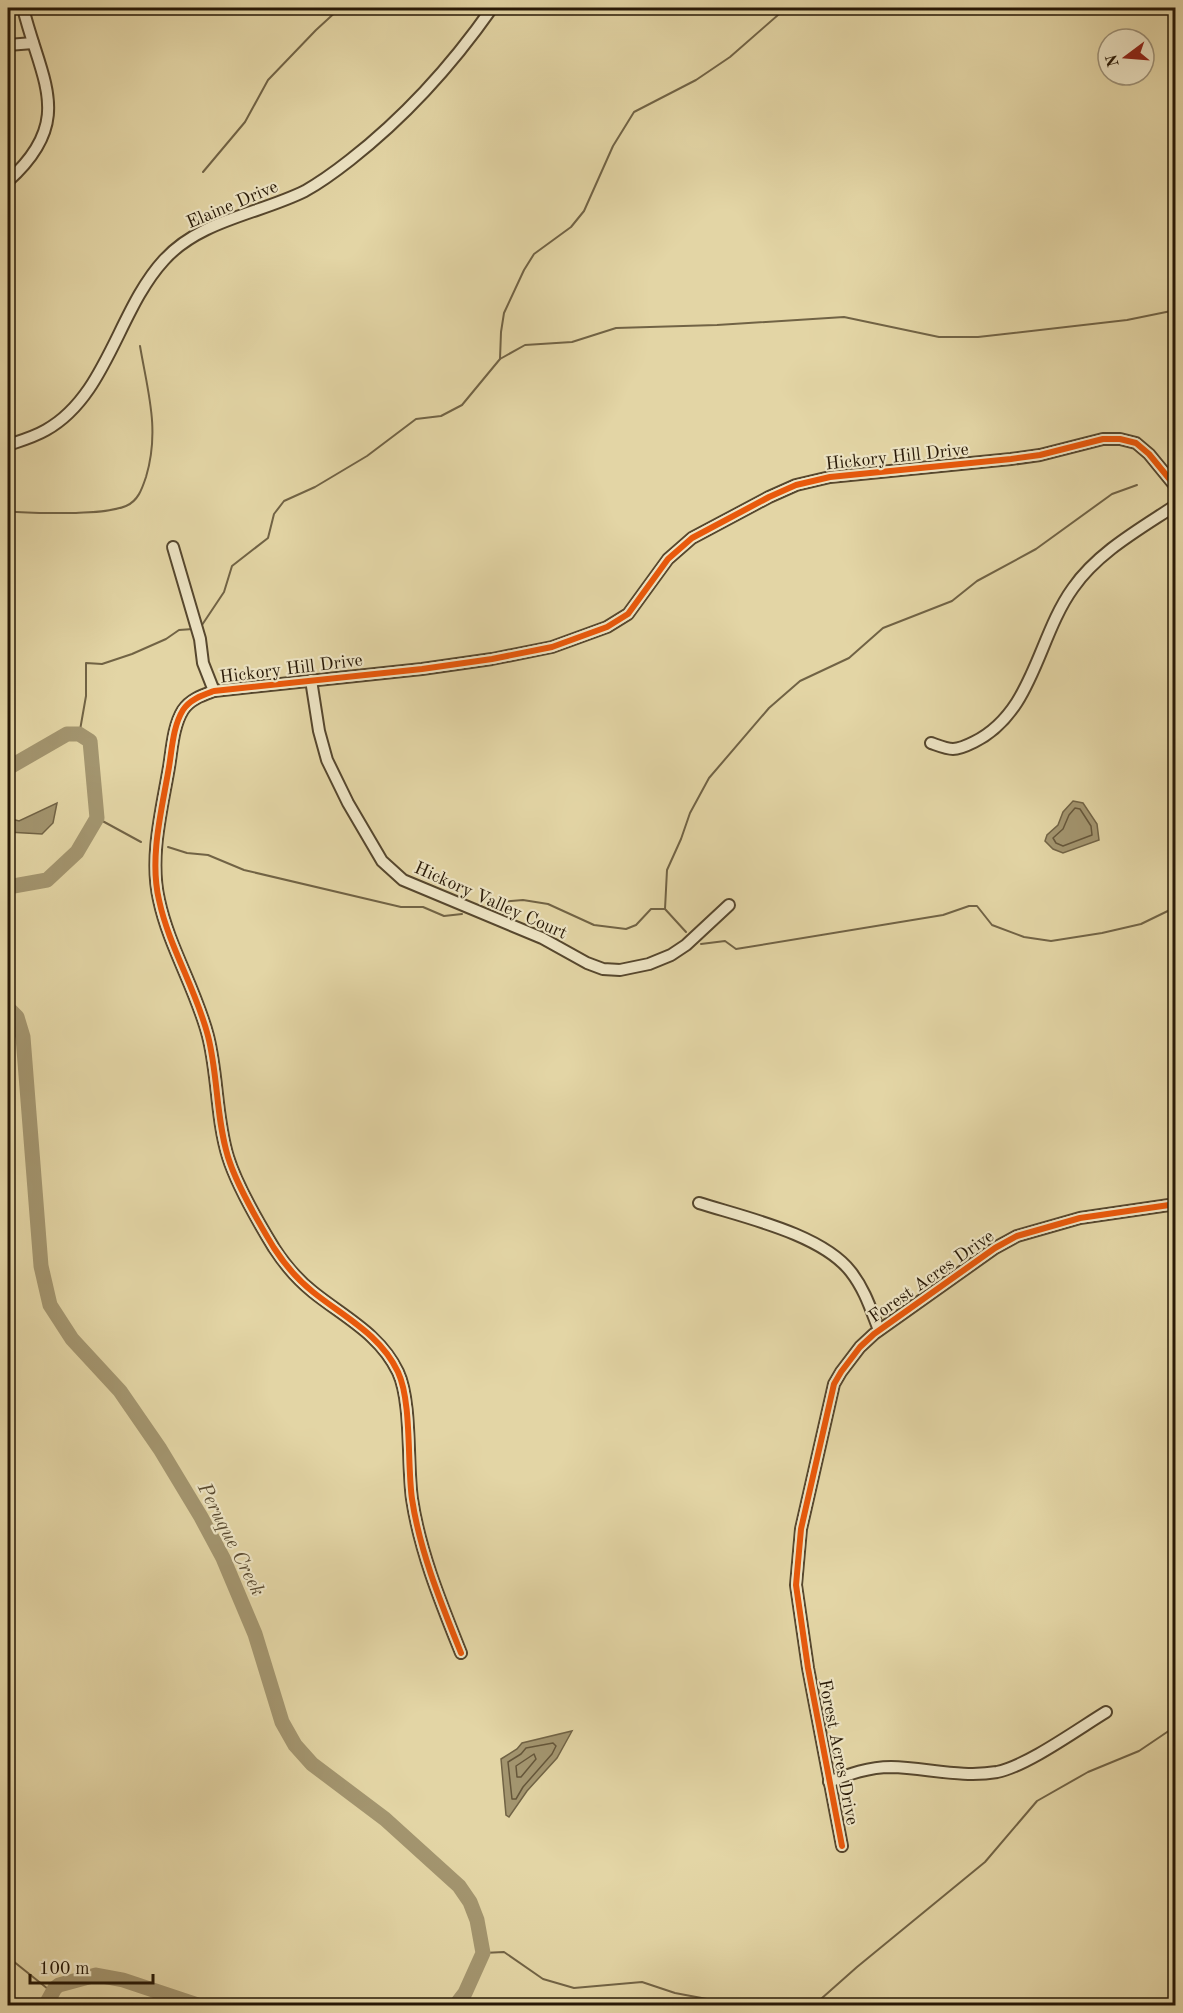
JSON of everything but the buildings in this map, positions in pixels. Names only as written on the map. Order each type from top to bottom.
[{"type":"street","points":[[8,181],[30,158],[45,134],[48,120],[48,93],[23,8]]},
{"type":"street","name":"Elaine Drive","points":[[8,445],[45,431],[63,418],[80,400],[96,377],[141,288],[164,260],[192,237],[223,222],[285,200],[328,176],[390,127],[469,40],[492,8]]},
{"type":"street","points":[[8,45],[33,43]]},
{"type":"street","name":"Hickory Hill Drive","points":[[461,1653],[439,1598],[412,1500],[405,1397],[399,1375],[387,1352],[372,1336],[312,1291],[292,1272],[274,1248],[236,1178],[228,1157],[209,1040],[202,1012],[163,918],[158,896],[156,861],[161,814],[176,728],[183,710],[190,701],[214,691],[422,669],[492,659],[552,647],[608,627],[627,614],[668,559],[692,538],[796,485],[830,477],[1021,458],[1103,439],[1136,443],[1149,454],[1176,487]]},
{"type":"street","points":[[931,743],[952,749],[967,745],[983,737],[1000,724],[1013,711],[1053,624],[1073,587],[1111,549],[1176,505]]},
{"type":"street","points":[[173,548],[200,639],[202,663],[214,691]]},
{"type":"street","name":"Hickory Valley Court","points":[[311,680],[319,731],[327,760],[348,803],[382,861],[404,880],[542,938],[587,963],[603,969],[620,970],[649,964],[671,955],[686,945],[729,905]]},
{"type":"street","points":[[699,1203],[782,1229],[811,1242],[831,1255],[850,1271],[864,1293],[879,1330]]},
{"type":"street","name":"Forest Acres Drive","points":[[842,1846],[802,1638],[797,1594],[801,1529],[834,1384],[840,1372],[860,1347],[879,1330],[995,1248],[1017,1236],[1048,1225],[1080,1218],[1176,1204]]},
{"type":"street","points":[[829,1782],[851,1773],[874,1768],[892,1767],[971,1774],[999,1771],[1021,1763],[1106,1712]]},
{"type":"water","points":[[1073,801],[1083,803],[1097,824],[1099,840],[1063,853],[1053,849],[1045,841],[1047,835],[1058,825],[1063,812]]},
{"type":"water","points":[[57,803],[53,823],[42,834],[8,832],[8,818],[19,821]]},
{"type":"water","points":[[572,1731],[557,1758],[527,1791],[509,1817],[506,1815],[501,1759],[522,1743]]},
{"type":"waterway","points":[[203,172],[245,122],[268,80],[340,8]]},
{"type":"waterway","points":[[500,359],[504,313],[524,270],[534,254],[571,227],[584,211],[613,146],[634,112],[696,80],[730,57],[786,8]]},
{"type":"waterway","points":[[202,625],[224,592],[232,566],[268,538],[274,514],[284,501],[315,487],[367,456],[416,419],[441,416],[462,405],[500,359],[525,345],[572,342],[616,328],[717,325],[844,317],[939,337],[978,337],[1127,320],[1176,310]]},
{"type":"waterway","points":[[8,511],[25,513],[101,511],[126,506],[137,498],[146,477],[152,443],[151,412],[140,346]]},
{"type":"waterway","points":[[686,932],[665,909],[667,870],[690,813],[709,778],[769,708],[800,681],[849,658],[883,628],[952,601],[977,581],[1036,549],[1112,494],[1137,485]]},
{"type":"waterway","points":[[90,741],[80,730],[86,696],[86,663],[102,664],[166,639],[179,630],[193,629]]},
{"type":"waterway","name":"Peruque Creek","points":[[8,768],[67,734],[79,734],[90,741],[97,818],[77,852],[47,880],[8,887]]},
{"type":"waterway","points":[[97,818],[141,842]]},
{"type":"waterway","points":[[168,847],[187,853],[208,855],[244,870],[401,907],[423,907],[444,916],[462,914]]},
{"type":"waterway","points":[[487,903],[523,900],[548,904],[594,925],[626,929],[636,925],[651,909],[665,909]]},
{"type":"waterway","points":[[701,944],[725,941],[736,949],[943,915],[969,906],[977,906],[992,925],[1024,937],[1051,941],[1141,924],[1176,907]]},
{"type":"waterway","name":"Peruque Creek","points":[[8,1008],[17,1017],[23,1037],[41,1266],[50,1305],[72,1339],[120,1391],[160,1449],[201,1517],[223,1558],[255,1634],[282,1722],[295,1745],[312,1764],[385,1819],[459,1886],[470,1902],[477,1920],[483,1953],[465,1993],[455,2006]]},
{"type":"waterway","points":[[813,2006],[985,1862],[1037,1801],[1088,1772],[1139,1751],[1176,1726]]},
{"type":"waterway","points":[[483,1953],[504,1952],[543,1979],[574,1988],[642,1982],[675,1993],[744,2006]]},
{"type":"waterway","points":[[8,1957],[53,1993]]},
{"type":"waterway","name":"Peruque Creek","points":[[45,2006],[59,1985],[96,1975],[123,1980],[201,2006]]},
{"type":"cycle path","points":[[461,1653],[420,1538],[412,1499],[405,1400],[398,1372],[381,1347],[371,1337],[313,1292],[287,1266],[255,1216],[228,1157],[221,1127],[208,1036],[163,917],[156,884],[155,867],[160,816],[175,730],[183,710],[193,700],[214,691],[422,669],[492,659],[552,647],[607,627],[628,614],[668,559],[692,538],[796,485],[830,477],[1011,459],[1040,455],[1103,439],[1120,439],[1136,443],[1149,454],[1176,487]]},
{"type":"cycle path","points":[[842,1846],[808,1668],[796,1585],[801,1529],[834,1384],[860,1347],[874,1334],[995,1248],[1017,1236],[1080,1218],[1176,1204]]}]
